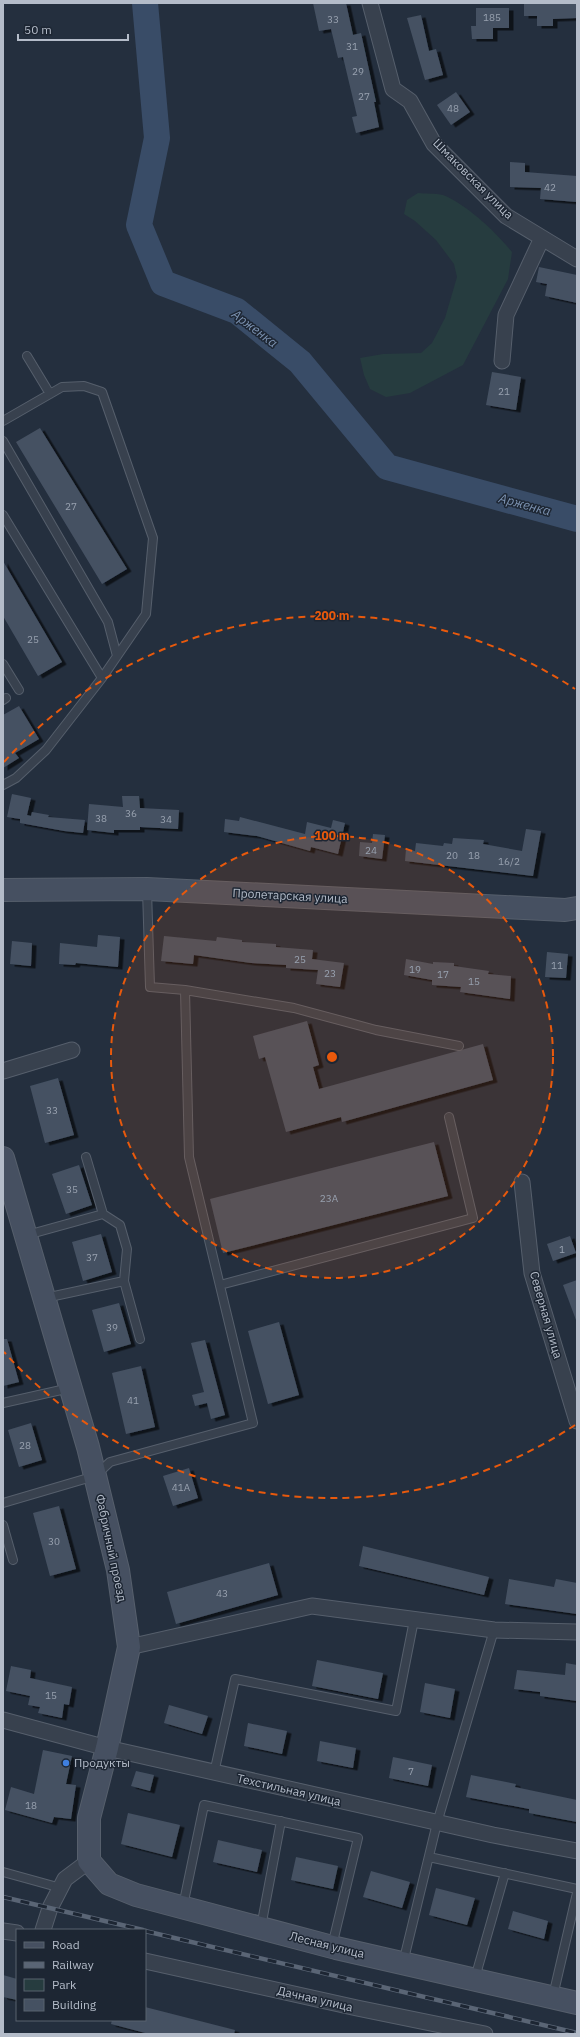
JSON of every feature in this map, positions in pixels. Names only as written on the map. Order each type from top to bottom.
[{"type":"street","name":"Шмаковская улица","points":[[370,3],[393,89],[410,101],[434,144],[506,216],[577,259]]},
{"type":"street","points":[[502,361],[506,315],[542,238]]},
{"type":"street","name":"Пролетарская улица","points":[[3,890],[147,889],[565,910],[577,908]]},
{"type":"street","points":[[3,1071],[72,1050]]},
{"type":"street","name":"Фабричный проезд","points":[[3,1158],[95,1476],[118,1570],[129,1647],[107,1748],[89,1818],[89,1861]]},
{"type":"street","name":"Северная улица","points":[[522,1182],[532,1273],[577,1421]]},
{"type":"street","points":[[129,1647],[312,1606],[494,1630],[577,1632]]},
{"type":"street","name":"Техстильная улица","points":[[3,1720],[107,1748],[214,1773],[437,1823],[577,1851]]},
{"type":"street","points":[[43,1929],[50,1908],[65,1879],[89,1861]]},
{"type":"street","name":"Лесная улица","points":[[89,1861],[109,1884],[136,1895],[331,1947],[577,2003]]},
{"type":"street","points":[[3,1931],[16,1933]]},
{"type":"street","name":"Дачная улица","points":[[146,1961],[357,2008],[485,2034]]},
{"type":"lane","points":[[27,356],[50,394]]},
{"type":"lane","points":[[3,421],[62,387],[84,386],[102,392],[153,538],[146,614],[102,678],[46,750],[16,778],[3,785]]},
{"type":"lane","points":[[3,441],[108,622],[117,656]]},
{"type":"lane","points":[[3,515],[102,678]]},
{"type":"lane","points":[[3,664],[19,690]]},
{"type":"lane","points":[[147,889],[150,987],[184,990],[294,1008],[376,1030],[459,1046]]},
{"type":"lane","points":[[3,1503],[95,1476],[110,1462],[253,1423],[190,1157],[184,990]]},
{"type":"lane","points":[[220,1285],[473,1218],[449,1117]]},
{"type":"lane","points":[[86,1157],[103,1214],[120,1225],[127,1249],[124,1281],[140,1339]]},
{"type":"lane","points":[[26,1235],[103,1214]]},
{"type":"lane","points":[[44,1298],[124,1281]]},
{"type":"lane","points":[[3,1403],[70,1387]]},
{"type":"lane","points":[[3,1525],[13,1560]]},
{"type":"lane","points":[[214,1773],[235,1678],[396,1711],[414,1620]]},
{"type":"lane","points":[[403,1964],[437,1823],[494,1630]]},
{"type":"lane","points":[[182,1907],[204,1805],[358,1838],[331,1947]]},
{"type":"lane","points":[[260,1928],[281,1822]]},
{"type":"lane","points":[[429,1857],[577,1889]]},
{"type":"lane","points":[[3,1872],[61,1888]]},
{"type":"lane","points":[[474,1980],[505,1873]]},
{"type":"lane","points":[[552,1998],[577,1894]]},
{"type":"green space","points":[[418,193],[440,194],[452,199],[480,219],[498,236],[512,252],[508,279],[463,365],[410,393],[386,397],[370,389],[364,375],[360,358],[383,354],[421,353],[432,343],[445,318],[457,277],[454,264],[436,240],[415,221],[404,214],[407,200]]},
{"type":"building","points":[[313,3],[346,3],[353,35],[361,33],[376,102],[374,102],[379,127],[356,133],[352,117],[357,116],[343,57],[338,58],[331,29],[319,31]]},
{"type":"building","points":[[524,3],[577,3],[577,18],[553,19],[553,26],[537,26],[537,16],[524,16]]},
{"type":"building","points":[[476,8],[509,8],[509,28],[493,28],[493,39],[472,39],[471,26],[476,26]]},
{"type":"building","points":[[421,15],[429,51],[436,49],[443,75],[425,80],[407,18]]},
{"type":"building","points":[[456,92],[470,112],[451,125],[437,105]]},
{"type":"building","points":[[510,162],[525,163],[525,172],[577,176],[577,202],[540,199],[541,188],[510,187]]},
{"type":"building","points":[[539,267],[577,275],[577,303],[545,296],[547,284],[536,282]]},
{"type":"building","points":[[492,372],[521,377],[516,410],[486,405]]},
{"type":"building","points":[[40,428],[127,569],[102,584],[16,442]]},
{"type":"building","points":[[3,561],[62,662],[38,676],[3,616]]},
{"type":"building","points":[[19,706],[39,739],[15,753],[19,758],[3,768],[3,715]]},
{"type":"building","points":[[12,794],[31,798],[27,815],[31,816],[32,812],[49,815],[48,817],[85,820],[83,833],[20,823],[20,819],[7,817]]},
{"type":"building","points":[[122,796],[139,796],[140,808],[179,810],[178,829],[140,827],[140,830],[114,830],[114,833],[87,830],[89,804],[123,807]]},
{"type":"building","points":[[240,817],[305,834],[307,822],[331,828],[333,820],[345,823],[338,854],[311,847],[310,851],[257,836],[224,832],[225,819],[239,821]]},
{"type":"building","points":[[526,829],[541,831],[533,876],[405,861],[406,849],[415,851],[416,843],[443,846],[444,843],[452,844],[453,838],[484,840],[483,844],[522,851]]},
{"type":"building","points":[[373,834],[385,835],[382,859],[359,856],[360,842],[372,843]]},
{"type":"building","points":[[98,935],[120,937],[118,967],[76,963],[75,965],[59,964],[60,943],[97,947]]},
{"type":"building","points":[[164,936],[216,941],[217,937],[242,940],[242,942],[276,944],[276,947],[313,950],[312,959],[344,963],[340,987],[316,984],[318,970],[286,968],[286,965],[251,963],[194,955],[193,964],[161,961]]},
{"type":"building","points":[[12,941],[32,943],[31,966],[10,964]]},
{"type":"building","points":[[547,952],[568,954],[566,978],[545,977]]},
{"type":"building","points":[[406,959],[433,964],[433,962],[454,963],[454,966],[489,971],[488,974],[511,976],[510,999],[460,992],[461,987],[432,985],[432,980],[404,975]]},
{"type":"building","points":[[307,1021],[319,1065],[313,1067],[319,1089],[483,1044],[493,1080],[342,1122],[341,1117],[286,1132],[265,1057],[259,1059],[253,1036]]},
{"type":"building","points":[[58,1078],[74,1135],[45,1143],[30,1086]]},
{"type":"building","points":[[434,1142],[448,1196],[223,1253],[210,1199]]},
{"type":"building","points":[[79,1165],[92,1205],[66,1214],[52,1174]]},
{"type":"building","points":[[101,1234],[112,1272],[83,1281],[72,1242]]},
{"type":"building","points":[[570,1236],[576,1253],[553,1261],[547,1244]]},
{"type":"building","points":[[577,1280],[577,1319],[576,1320],[563,1285]]},
{"type":"building","points":[[119,1303],[131,1344],[104,1352],[92,1310]]},
{"type":"building","points":[[279,1322],[299,1395],[268,1404],[248,1331]]},
{"type":"building","points":[[3,1339],[7,1339],[19,1382],[3,1386]]},
{"type":"building","points":[[205,1340],[225,1415],[211,1419],[207,1403],[195,1406],[192,1395],[204,1392],[191,1343]]},
{"type":"building","points":[[141,1366],[155,1427],[126,1434],[112,1373]]},
{"type":"building","points":[[31,1423],[42,1460],[19,1467],[8,1430]]},
{"type":"building","points":[[189,1468],[198,1498],[173,1506],[163,1476]]},
{"type":"building","points":[[59,1506],[76,1569],[50,1576],[33,1513]]},
{"type":"building","points":[[363,1546],[489,1577],[484,1595],[359,1566]]},
{"type":"building","points":[[269,1563],[278,1595],[176,1624],[167,1592]]},
{"type":"building","points":[[509,1579],[554,1587],[556,1579],[577,1583],[577,1614],[505,1604]]},
{"type":"building","points":[[317,1660],[383,1673],[378,1699],[312,1686]]},
{"type":"building","points":[[566,1663],[577,1665],[577,1701],[540,1696],[540,1692],[514,1689],[517,1670],[565,1675]]},
{"type":"building","points":[[11,1666],[31,1670],[30,1678],[72,1687],[69,1705],[64,1704],[62,1718],[38,1713],[40,1707],[28,1705],[30,1696],[6,1691]]},
{"type":"building","points":[[425,1683],[455,1689],[450,1718],[420,1712]]},
{"type":"building","points":[[169,1705],[208,1716],[202,1734],[164,1723]]},
{"type":"building","points":[[248,1723],[287,1731],[282,1754],[244,1746]]},
{"type":"building","points":[[320,1741],[356,1748],[353,1768],[317,1761]]},
{"type":"building","points":[[43,1750],[72,1756],[66,1784],[76,1785],[71,1819],[54,1817],[52,1823],[5,1810],[11,1787],[34,1794]]},
{"type":"building","points":[[393,1757],[432,1765],[428,1786],[389,1778]]},
{"type":"building","points":[[136,1771],[154,1775],[150,1791],[131,1786]]},
{"type":"building","points":[[471,1775],[516,1784],[515,1787],[577,1800],[577,1822],[529,1813],[529,1809],[466,1797]]},
{"type":"building","points":[[128,1813],[180,1825],[172,1857],[121,1844]]},
{"type":"building","points":[[218,1840],[262,1850],[257,1872],[213,1862]]},
{"type":"building","points":[[296,1857],[338,1866],[333,1889],[291,1880]]},
{"type":"building","points":[[371,1871],[410,1882],[402,1908],[363,1897]]},
{"type":"building","points":[[436,1888],[475,1898],[467,1925],[429,1915]]},
{"type":"building","points":[[513,1911],[548,1921],[544,1939],[508,1929]]},
{"type":"building","points":[[3,1975],[16,1979],[16,2000],[3,1997]]},
{"type":"building","points":[[146,2007],[235,2030],[234,2034],[149,2034],[111,2024],[112,2021],[146,2021]]},
{"type":"waterway","name":"Арженка","points":[[145,3],[157,138],[139,225],[163,283],[237,311],[300,362],[387,467],[577,519]]},
{"type":"railway","points":[[3,1897],[139,1929]]},
{"type":"railway","points":[[146,1931],[577,2033]]},
{"type":"place","name":"Продукты","points":[[66,1763]]}]
